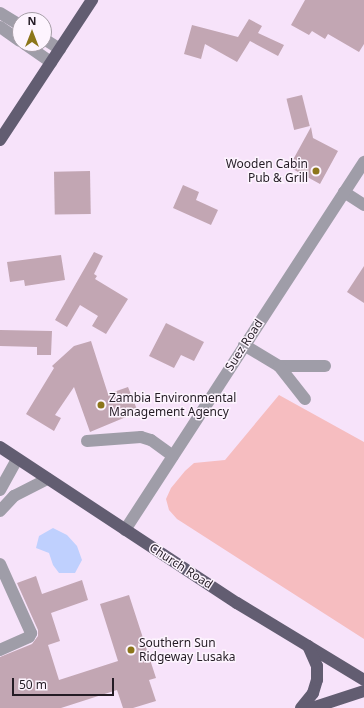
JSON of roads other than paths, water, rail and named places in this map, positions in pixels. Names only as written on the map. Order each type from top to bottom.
[{"type":"main road","points":[[0,140],[92,0]]},
{"type":"main road","name":"Church Road","points":[[0,447],[125,530],[364,680]]},
{"type":"main road","points":[[301,708],[312,693],[317,680],[317,666],[308,646]]},
{"type":"main road","points":[[312,708],[364,691]]},
{"type":"street","points":[[0,13],[12,20]]},
{"type":"street","points":[[0,27],[12,35]]},
{"type":"street","points":[[52,44],[60,49]]},
{"type":"street","points":[[37,52],[51,62]]},
{"type":"street","name":"Suez Road","points":[[125,530],[364,162]]},
{"type":"street","points":[[344,192],[364,205]]},
{"type":"street","points":[[244,345],[279,366],[305,399]]},
{"type":"street","points":[[279,366],[325,366]]},
{"type":"street","points":[[87,441],[141,437],[151,440],[173,456]]},
{"type":"street","points":[[0,490],[17,459]]},
{"type":"street","points":[[0,511],[14,496],[48,480]]},
{"type":"street","points":[[0,564],[31,633],[30,637],[0,650]]},
{"type":"water","points":[[53,528],[67,535],[77,546],[82,560],[75,573],[59,573],[53,565],[49,553],[36,548],[39,536]]},
{"type":"place","name":"Wooden Cabin Pub & Grill","points":[[316,171]]},
{"type":"place","name":"Zambia Environmental Management Agency","points":[[101,405]]},
{"type":"place","name":"Southern Sun Ridgeway Lusaka","points":[[131,650]]}]
